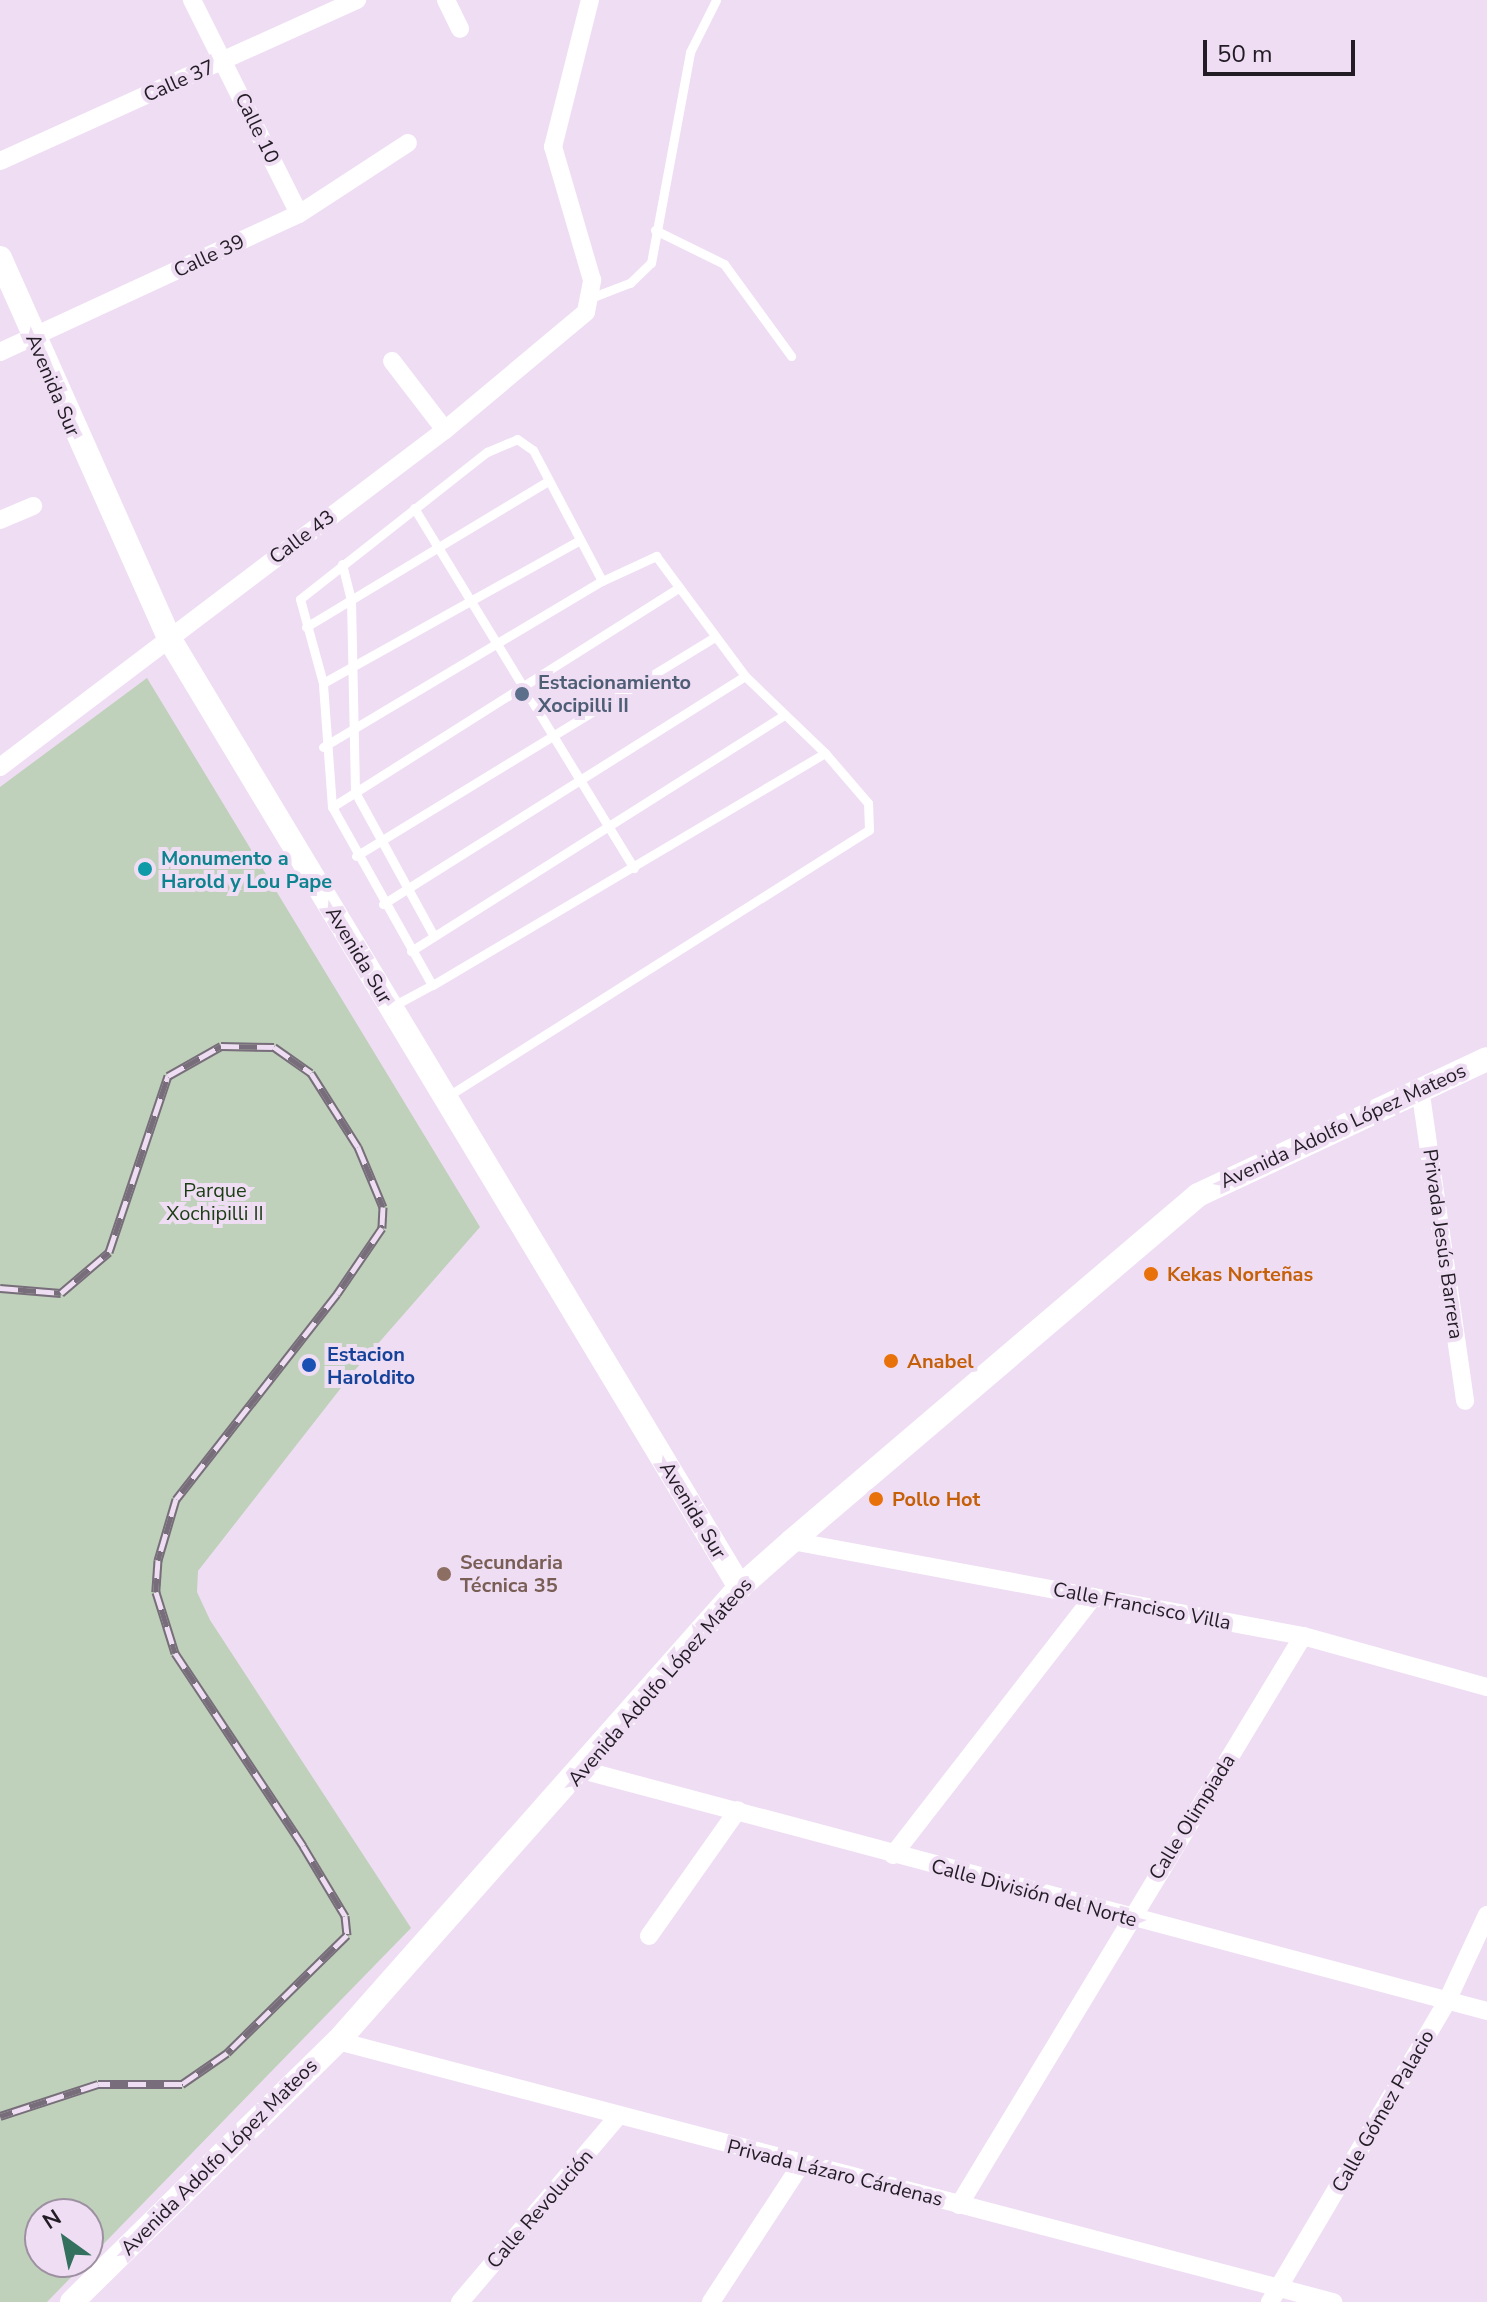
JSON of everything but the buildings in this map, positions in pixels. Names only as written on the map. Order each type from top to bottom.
[{"type":"street","name":"Calle 10","points":[[192,0],[299,214]]},
{"type":"street","name":"Calle 37","points":[[0,161],[357,0]]},
{"type":"street","points":[[446,0],[460,29]]},
{"type":"street","points":[[590,0],[553,147],[593,297]]},
{"type":"street","name":"Calle 39","points":[[0,352],[299,214],[408,143]]},
{"type":"street","name":"Avenida Sur","points":[[0,258],[33,339],[169,638],[740,1587]]},
{"type":"street","name":"Calle 43","points":[[1,763],[445,430],[577,321],[593,297]]},
{"type":"street","points":[[392,361],[445,430]]},
{"type":"street","points":[[0,520],[33,506]]},
{"type":"street","name":"Avenida Adolfo López Mateos","points":[[72,2302],[338,2041],[582,1770],[740,1587],[792,1541],[1160,1222],[1243,1169],[1487,1059]]},
{"type":"street","name":"Privada Jesús Barrera","points":[[1420,1088],[1465,1401]]},
{"type":"street","name":"Calle Francisco Villa","points":[[792,1541],[1303,1636],[1487,1687]]},
{"type":"street","points":[[893,1855],[1093,1597]]},
{"type":"street","name":"Calle Olimpiada","points":[[959,2205],[1129,1919],[1303,1636]]},
{"type":"street","name":"Calle División del Norte","points":[[582,1770],[738,1810],[1129,1919],[1487,2011]]},
{"type":"street","points":[[649,1936],[738,1810]]},
{"type":"street","name":"Calle Gómez Palacio","points":[[1275,2295],[1447,2001],[1487,1915]]},
{"type":"street","name":"Privada Lázaro Cárdenas","points":[[338,2041],[800,2166],[959,2205],[1275,2295],[1333,2302]]},
{"type":"street","name":"Calle Revolución","points":[[460,2302],[619,2115]]},
{"type":"street","points":[[711,2302],[800,2166]]},
{"type":"lane","points":[[593,297],[644,273],[690,52],[716,0]]},
{"type":"lane","points":[[655,230],[724,264],[791,356]]},
{"type":"lane","points":[[432,985],[356,856],[332,807],[323,747],[323,683],[300,599],[487,452],[517,439],[533,450],[578,541],[602,581]]},
{"type":"lane","points":[[306,627],[548,481]]},
{"type":"lane","points":[[414,508],[470,605],[634,868]]},
{"type":"lane","points":[[323,683],[470,605],[578,541]]},
{"type":"lane","points":[[323,747],[497,648],[648,555],[679,588],[745,676],[825,753],[868,803],[869,830],[445,1098]]},
{"type":"lane","points":[[342,564],[351,600],[355,792],[379,842],[434,936]]},
{"type":"lane","points":[[332,807],[679,588]]},
{"type":"lane","points":[[356,856],[715,637]]},
{"type":"lane","points":[[383,904],[745,676]]},
{"type":"lane","points":[[411,951],[785,715]]},
{"type":"lane","points":[[391,1007],[634,868],[825,753]]},
{"type":"green space","name":"Parque Xochipilli II","points":[[147,678],[480,1227],[355,1370],[198,1571],[197,1592],[210,1620],[411,1928],[104,2244],[104,2198],[24,2198],[24,2278],[70,2278],[47,2302],[0,2302],[0,787]]},
{"type":"railway","points":[[0,1288],[61,1293],[109,1252],[168,1076],[221,1046],[274,1047],[311,1073],[358,1147],[383,1207],[382,1228],[337,1294],[176,1499],[158,1560],[156,1592],[175,1653],[303,1846],[345,1916],[347,1935],[227,2053],[182,2084],[98,2084],[0,2116]]},
{"type":"place","name":"Estacionamiento Xocipilli II","points":[[522,694]]},
{"type":"place","name":"Monumento a Harold y Lou Pape","points":[[145,869]]},
{"type":"place","name":"Kekas Norteñas","points":[[1151,1274]]},
{"type":"place","name":"Anabel","points":[[891,1361]]},
{"type":"place","name":"Estacion Haroldito","points":[[309,1365]]},
{"type":"place","name":"Pollo Hot","points":[[876,1499]]},
{"type":"place","name":"Secundaria Técnica 35","points":[[444,1574]]}]
